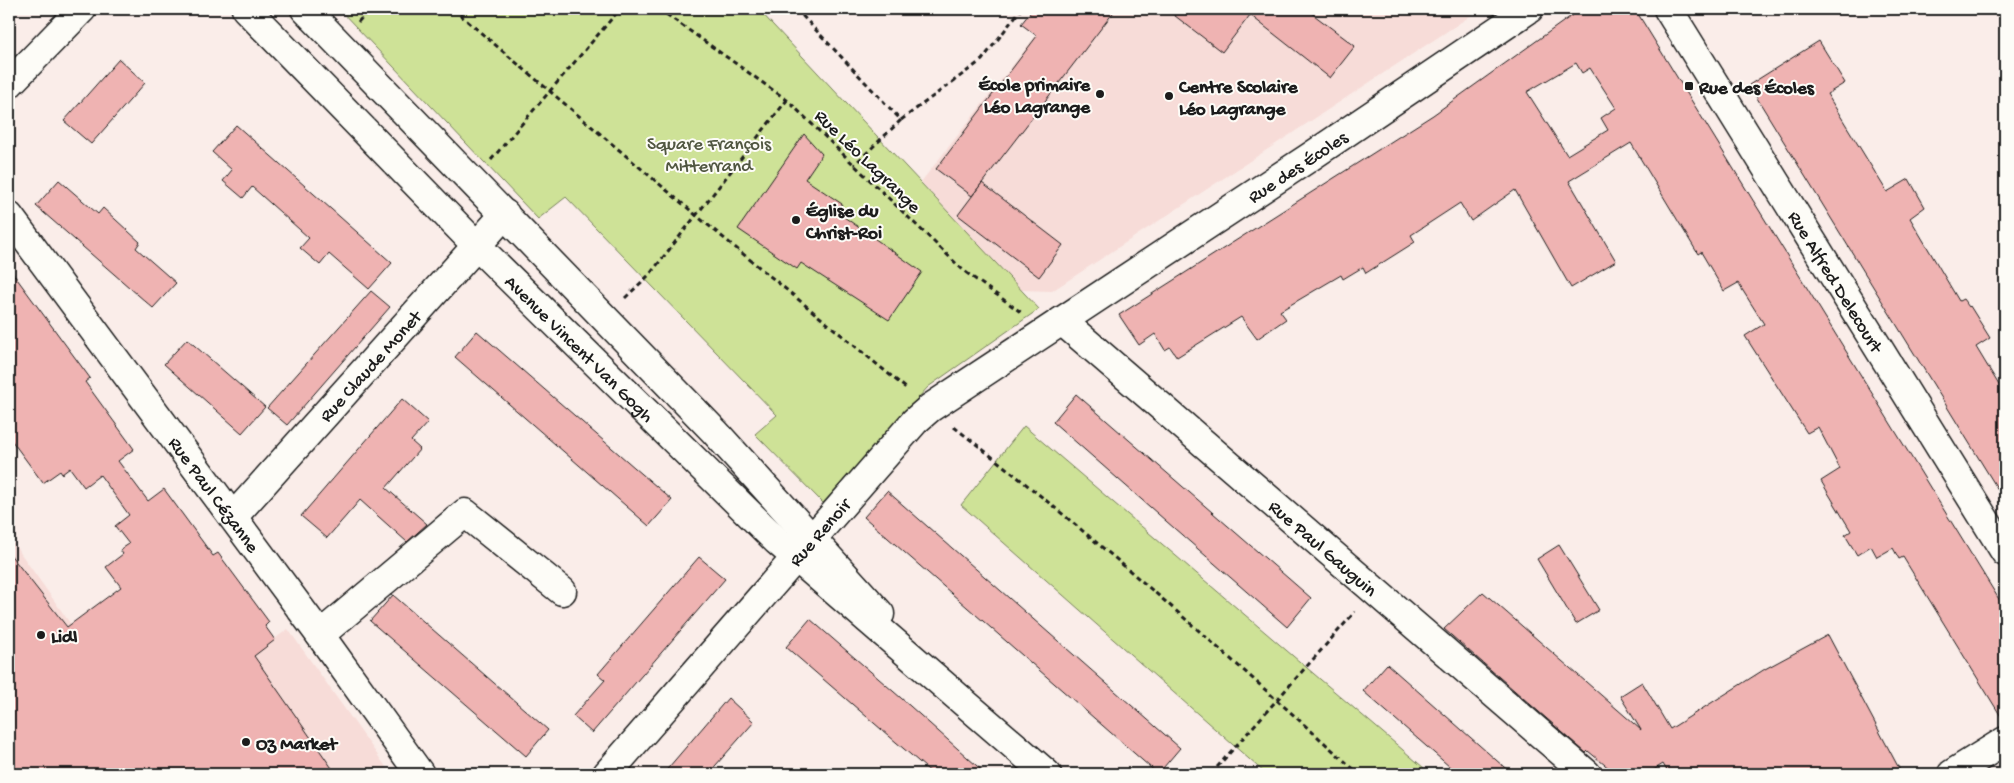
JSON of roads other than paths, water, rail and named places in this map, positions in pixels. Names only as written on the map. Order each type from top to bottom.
[{"type":"street","points":[[9,84],[82,9]]},
{"type":"street","name":"Avenue Vincent Van Gogh","points":[[246,9],[476,245],[666,433],[805,548],[930,672],[1047,774]]},
{"type":"street","name":"Avenue Vincent Van Gogh","points":[[305,9],[746,464],[805,548]]},
{"type":"street","name":"Rue des Écoles","points":[[1062,321],[1302,163],[1529,9]]},
{"type":"street","name":"Rue Alfred Delecourt","points":[[1668,9],[2005,552]]},
{"type":"street","name":"Rue Claude Monet","points":[[233,517],[505,214]]},
{"type":"street","name":"Rue Paul Cézanne","points":[[9,216],[320,635],[420,774]]},
{"type":"street","name":"Rue Renoir","points":[[607,774],[915,421],[930,408],[1062,321]]},
{"type":"street","name":"Rue Paul Gauguin","points":[[1062,321],[1587,774]]},
{"type":"street","points":[[320,635],[465,513],[562,591]]},
{"type":"street","points":[[1952,774],[2005,741]]},
{"type":"place","name":"Rue des Écoles","points":[[1689,86]]},
{"type":"place","name":"École primaire Léo Lagrange","points":[[1100,94]]},
{"type":"place","name":"Centre Scolaire Léo Lagrange","points":[[1169,96]]},
{"type":"place","name":"Église du Christ-Roi","points":[[796,220]]},
{"type":"place","name":"Lidl","points":[[41,635]]},
{"type":"place","name":"Oz Market","points":[[246,742]]},
{"type":"park label","name":"Square François Mitterrand","points":[[709,153]]}]
